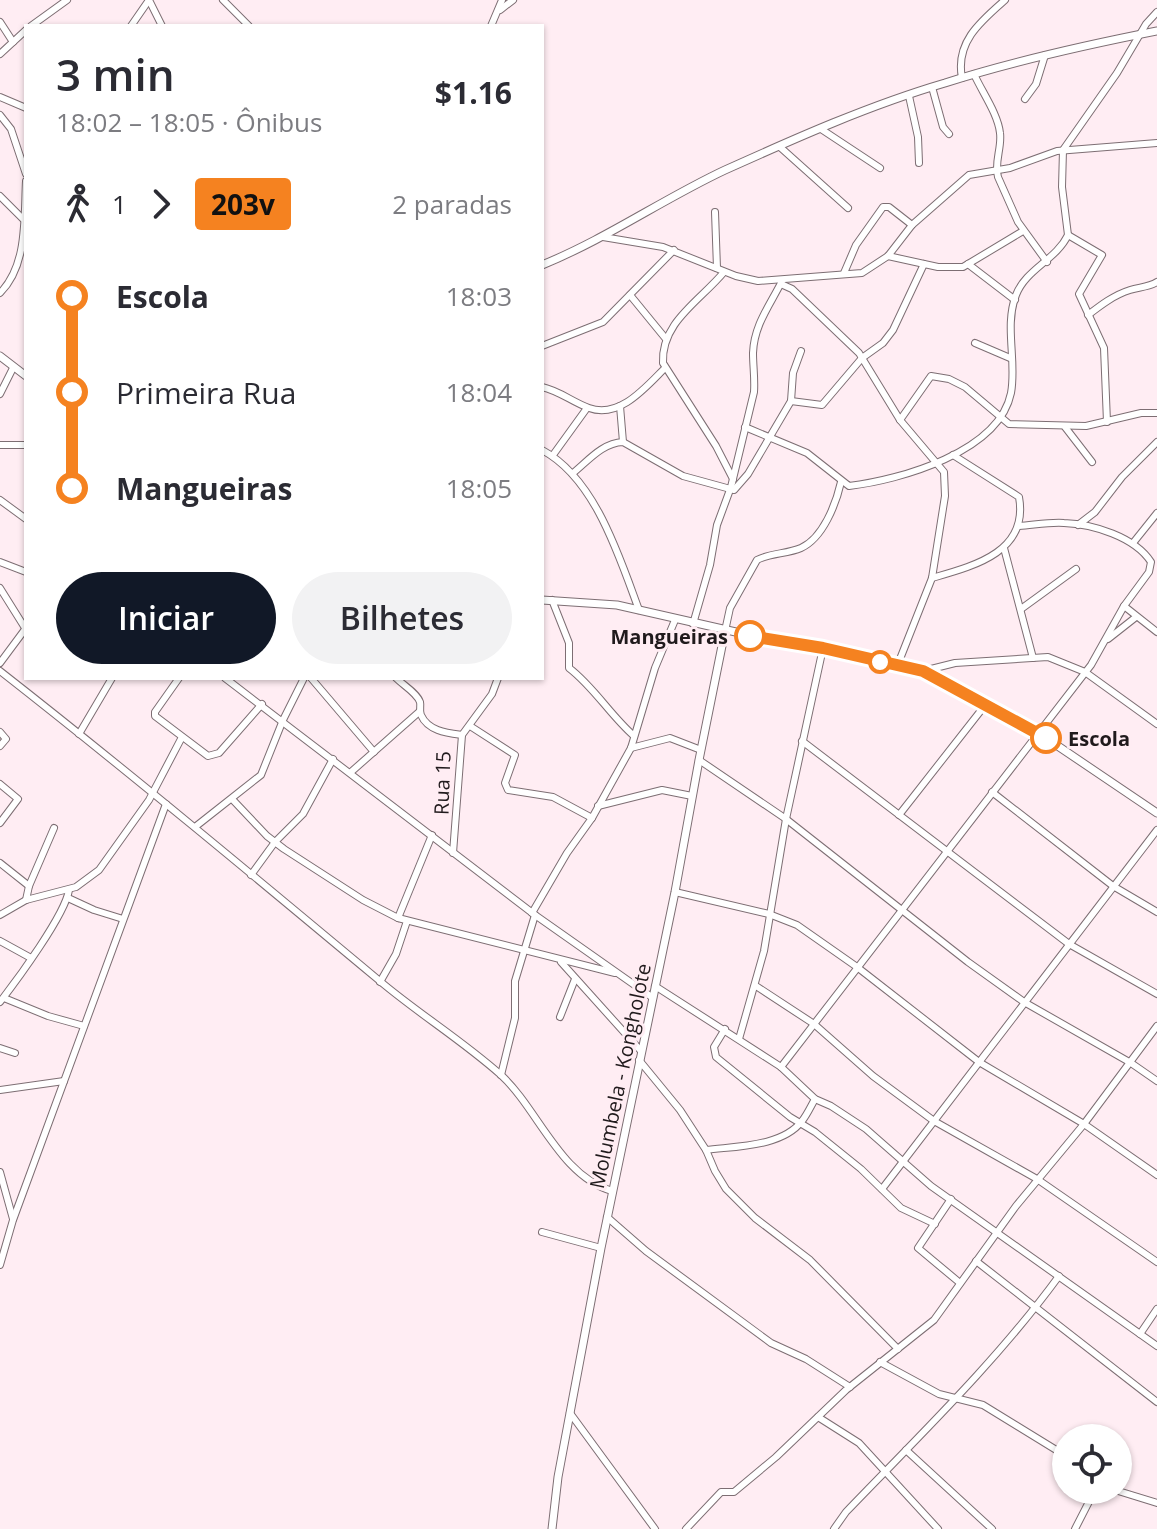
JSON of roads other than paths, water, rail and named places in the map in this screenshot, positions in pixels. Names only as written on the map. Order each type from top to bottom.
[{"type":"street","points":[[34,24],[67,0]]},
{"type":"street","points":[[132,24],[149,0],[161,24]]},
{"type":"street","points":[[223,0],[247,24]]},
{"type":"street","points":[[492,24],[502,0]]},
{"type":"street","points":[[497,12],[513,0]]},
{"type":"street","points":[[962,78],[965,42],[1005,0]]},
{"type":"street","points":[[745,427],[807,453],[849,486],[914,472],[953,455],[1001,419],[1011,392],[1010,358],[1015,300],[1025,280],[1047,262],[1068,235],[1062,187],[1063,150],[1157,12]]},
{"type":"street","points":[[0,22],[13,42]]},
{"type":"street","points":[[544,264],[603,237],[724,171],[862,111],[974,74],[1157,31]]},
{"type":"street","points":[[0,54],[24,32]]},
{"type":"street","points":[[1025,99],[1036,84],[1045,55]]},
{"type":"street","points":[[974,74],[1000,134],[996,170],[1010,207],[1023,231],[1047,262]]},
{"type":"street","points":[[932,87],[943,127],[949,134]]},
{"type":"street","points":[[909,96],[918,137],[919,163]]},
{"type":"street","points":[[0,97],[24,107]]},
{"type":"street","points":[[1,120],[11,129],[24,168]]},
{"type":"street","points":[[821,129],[880,168]]},
{"type":"street","points":[[603,237],[674,250],[720,270],[758,281],[781,283],[868,271],[888,256],[912,225],[963,179],[975,173],[1010,168],[1063,150],[1157,143]]},
{"type":"street","points":[[780,147],[848,208]]},
{"type":"street","points":[[0,196],[23,219]]},
{"type":"street","points":[[0,293],[10,281],[17,263],[24,206]]},
{"type":"street","points":[[844,273],[856,245],[883,207],[889,207],[912,225]]},
{"type":"street","points":[[715,212],[720,270],[706,294],[682,316],[666,339],[664,369],[716,446],[733,479]]},
{"type":"street","points":[[888,256],[956,267],[968,264],[1023,231]]},
{"type":"street","points":[[1068,235],[1102,255],[1079,294],[1104,348],[1107,422]]},
{"type":"street","points":[[544,345],[599,325],[674,250]]},
{"type":"street","points":[[791,401],[822,405],[862,358],[883,343],[893,330],[924,264]]},
{"type":"street","points":[[968,264],[1015,300]]},
{"type":"street","points":[[1088,315],[1127,291],[1149,287],[1157,282]]},
{"type":"street","points":[[781,283],[792,289],[848,341],[900,420],[936,461],[946,480],[932,578],[898,664]]},
{"type":"street","points":[[693,624],[754,392],[753,355],[758,325],[781,283]]},
{"type":"street","points":[[630,295],[666,339]]},
{"type":"street","points":[[975,343],[1010,358]]},
{"type":"street","points":[[573,473],[602,449],[623,442],[683,476],[729,491],[740,486],[791,401],[793,373],[801,351]]},
{"type":"street","points":[[0,356],[24,375]]},
{"type":"street","points":[[0,394],[13,368]]},
{"type":"street","points":[[544,388],[562,393],[587,408],[602,411],[632,399],[664,369]]},
{"type":"street","points":[[900,420],[931,376],[936,375],[965,387],[1009,424],[1065,427],[1107,422],[1141,413],[1157,413]]},
{"type":"street","points":[[620,406],[623,442]]},
{"type":"street","points":[[553,455],[587,408]]},
{"type":"street","points":[[1065,427],[1092,462]]},
{"type":"street","points":[[1078,525],[1095,512],[1122,477],[1157,442]]},
{"type":"street","points":[[0,445],[24,445]]},
{"type":"street","points":[[544,451],[573,473],[607,529],[639,610]]},
{"type":"street","points":[[932,578],[977,563],[1004,548],[1019,526],[1019,497],[953,455]]},
{"type":"street","points":[[725,631],[730,608],[757,560],[800,548],[811,541],[833,505],[841,482]]},
{"type":"street","points":[[0,500],[24,518]]},
{"type":"street","points":[[1133,543],[1157,513]]},
{"type":"street","points":[[781,1067],[1085,672],[1151,566],[1144,552],[1133,543],[1078,525],[1019,526]]},
{"type":"street","points":[[1004,548],[1033,658]]},
{"type":"street","points":[[0,562],[24,571]]},
{"type":"street","points":[[1021,609],[1076,569]]},
{"type":"street","points":[[0,588],[24,625]]},
{"type":"street","points":[[544,600],[604,603],[923,671],[1038,733],[1156,810]]},
{"type":"street","points":[[552,600],[569,643],[569,668],[585,680],[609,712],[634,736]]},
{"type":"street","points":[[1124,606],[1157,632]]},
{"type":"street","points":[[1103,643],[1136,617]]},
{"type":"street","points":[[501,1075],[515,1018],[515,981],[534,914],[631,748],[655,668],[675,620]]},
{"type":"street","points":[[0,663],[24,631]]},
{"type":"street","name":"Molumbela - Kongholote","points":[[552,1529],[558,1477],[601,1248],[675,892],[725,631]]},
{"type":"street","points":[[739,1039],[764,951],[786,819],[823,648]]},
{"type":"street","points":[[923,671],[955,663],[1048,657],[1059,659],[1085,672],[1157,724]]},
{"type":"street","points":[[0,671],[195,827],[380,982],[501,1075],[560,1152],[594,1184],[612,1191]]},
{"type":"street","points":[[79,734],[111,680]]},
{"type":"street","points":[[178,680],[155,716],[208,756],[213,757],[262,704]]},
{"type":"street","points":[[228,680],[534,914],[653,998]]},
{"type":"street","points":[[195,827],[261,775],[303,680]]},
{"type":"street","points":[[313,680],[374,752]]},
{"type":"street","points":[[398,680],[420,702],[419,712],[427,724],[436,730],[462,735]]},
{"type":"street","name":"Rua 15","points":[[453,853],[462,735],[492,694],[497,680]]},
{"type":"street","points":[[899,815],[986,704]]},
{"type":"street","points":[[351,772],[419,712]]},
{"type":"street","points":[[470,726],[515,755],[505,783],[508,790],[553,797],[592,818]]},
{"type":"street","points":[[0,732],[6,739],[0,746]]},
{"type":"street","points":[[0,915],[26,900],[69,890],[88,880],[111,857],[152,794],[182,737]]},
{"type":"street","points":[[631,748],[670,738],[701,750]]},
{"type":"street","points":[[802,741],[1069,944],[1157,994]]},
{"type":"street","points":[[251,875],[275,842],[303,814],[333,759]]},
{"type":"street","points":[[699,760],[786,819],[1024,1002],[1157,1081]]},
{"type":"street","points":[[0,784],[18,799],[0,823]]},
{"type":"street","points":[[598,806],[662,790],[692,796]]},
{"type":"street","points":[[992,792],[1113,886],[1157,912]]},
{"type":"street","points":[[232,799],[275,842],[363,900],[398,918],[561,962],[618,974]]},
{"type":"street","points":[[0,1265],[3,1245],[166,804]]},
{"type":"street","points":[[26,900],[54,828]]},
{"type":"street","points":[[882,1189],[1157,830]]},
{"type":"street","points":[[398,918],[432,835]]},
{"type":"street","points":[[0,863],[29,886]]},
{"type":"street","points":[[69,890],[68,898],[2,1000],[84,1026]]},
{"type":"street","points":[[675,892],[769,914],[797,925],[857,967],[979,1062],[1084,1124],[1157,1175]]},
{"type":"street","points":[[68,898],[123,919]]},
{"type":"street","points":[[380,982],[396,954],[407,921]]},
{"type":"street","points":[[0,941],[31,958]]},
{"type":"street","points":[[561,962],[640,1055],[706,1150],[726,1189],[755,1218],[810,1260],[898,1349]]},
{"type":"street","points":[[560,1017],[575,979]]},
{"type":"street","points":[[655,986],[781,1067],[815,1099],[854,1121],[951,1199],[1157,1346]]},
{"type":"street","points":[[756,986],[814,1024],[873,1076],[934,1121],[1037,1179],[1157,1262]]},
{"type":"street","points":[[686,1529],[721,1492],[734,1492],[850,1387],[934,1320],[1037,1179],[1084,1124],[1157,1026]]},
{"type":"street","points":[[725,1029],[714,1047],[716,1057],[827,1142],[901,1208],[935,1224]]},
{"type":"street","points":[[0,1048],[15,1053]]},
{"type":"street","points":[[0,1090],[64,1081]]},
{"type":"street","points":[[706,1150],[764,1142],[800,1124],[815,1099]]},
{"type":"street","points":[[0,1172],[13,1220]]},
{"type":"street","points":[[951,1199],[918,1248],[960,1283]]},
{"type":"street","points":[[607,1217],[646,1251],[771,1343],[806,1359],[850,1387]]},
{"type":"street","points":[[542,1232],[601,1248]]},
{"type":"street","points":[[976,1261],[1157,1402]]},
{"type":"street","points":[[834,1529],[1035,1309],[1059,1276]]},
{"type":"street","points":[[1140,1334],[1157,1309]]},
{"type":"street","points":[[880,1362],[909,1379],[953,1398],[983,1405],[1052,1447]]},
{"type":"street","points":[[570,1413],[655,1529]]},
{"type":"street","points":[[818,1417],[859,1443],[938,1529]]},
{"type":"street","points":[[906,1450],[992,1529]]},
{"type":"street","points":[[1132,1495],[1157,1503]]},
{"type":"street","points":[[1075,1529],[1088,1504]]},
{"type":"place","name":"Mangueiras","points":[[750,636]]},
{"type":"place","name":"Escola","points":[[1046,738]]}]
